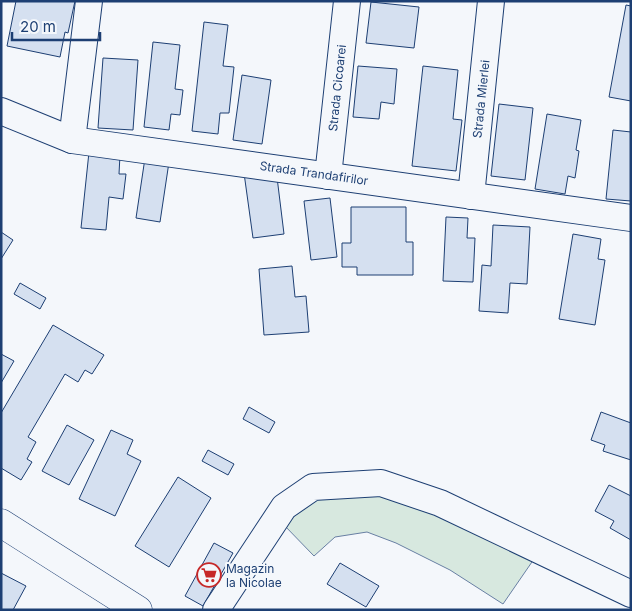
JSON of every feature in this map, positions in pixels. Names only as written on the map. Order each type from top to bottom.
[{"type":"main road","points":[[1,523],[138,610]]},
{"type":"street","points":[[72,140],[89,1]]},
{"type":"street","name":"Strada Cicoarei","points":[[328,176],[347,1]]},
{"type":"street","name":"Strada Mierlei","points":[[471,196],[492,1]]},
{"type":"street","name":"Strada Trandafirilor","points":[[1,111],[72,140],[631,218]]},
{"type":"street","points":[[216,610],[284,507],[313,487],[381,483],[440,503],[631,594]]},
{"type":"shaded area","points":[[370,493],[410,502],[534,559],[503,604],[450,570],[396,543],[367,532],[335,537],[314,556],[283,524],[324,495]]},
{"type":"building","points":[[16,1],[75,1],[68,33],[65,32],[60,57],[7,46]]},
{"type":"building","points":[[371,2],[419,7],[414,48],[366,43]]},
{"type":"building","points":[[626,5],[631,6],[631,101],[609,97]]},
{"type":"building","points":[[204,22],[228,25],[223,66],[234,67],[229,113],[220,113],[218,134],[192,131]]},
{"type":"building","points":[[153,42],[180,45],[175,89],[183,90],[180,115],[171,114],[169,130],[144,127]]},
{"type":"building","points":[[103,58],[138,60],[133,130],[98,128]]},
{"type":"building","points":[[358,66],[397,69],[394,104],[381,102],[379,119],[353,117]]},
{"type":"building","points":[[423,66],[458,70],[453,119],[462,120],[456,171],[412,166]]},
{"type":"building","points":[[242,75],[271,80],[262,144],[233,140]]},
{"type":"building","points":[[499,104],[533,108],[525,180],[491,176]]},
{"type":"building","points":[[547,114],[581,120],[576,150],[579,151],[575,178],[568,176],[565,194],[535,189]]},
{"type":"building","points":[[613,130],[631,132],[631,201],[606,199]]},
{"type":"building","points":[[89,152],[120,155],[119,174],[126,174],[123,199],[109,197],[106,230],[81,228]]},
{"type":"building","points":[[145,158],[169,162],[160,222],[136,218]]},
{"type":"building","points":[[276,169],[284,234],[253,238],[244,173]]},
{"type":"building","points":[[330,198],[337,257],[311,260],[304,201]]},
{"type":"building","points":[[351,207],[406,207],[406,242],[413,242],[413,275],[357,275],[357,267],[342,267],[342,243],[351,243]]},
{"type":"building","points":[[446,217],[468,218],[467,238],[475,238],[473,282],[443,281]]},
{"type":"building","points":[[493,225],[530,227],[527,284],[510,283],[508,313],[479,311],[482,265],[491,266]]},
{"type":"building","points":[[1,232],[13,240],[1,259]]},
{"type":"building","points":[[573,234],[601,239],[598,259],[605,260],[595,325],[559,319]]},
{"type":"building","points":[[292,266],[295,297],[306,296],[309,332],[264,335],[259,269]]},
{"type":"building","points":[[20,283],[46,298],[40,309],[14,294]]},
{"type":"building","points":[[53,325],[104,355],[92,374],[85,370],[78,382],[65,374],[28,437],[36,442],[27,459],[32,462],[21,480],[1,468],[1,413]]},
{"type":"building","points":[[1,354],[14,361],[1,383]]},
{"type":"building","points":[[249,407],[275,422],[269,433],[243,419]]},
{"type":"building","points":[[601,412],[631,423],[631,460],[603,451],[605,445],[591,440]]},
{"type":"building","points":[[67,425],[94,440],[69,485],[42,471]]},
{"type":"building","points":[[111,430],[133,440],[127,454],[141,461],[115,516],[79,499]]},
{"type":"building","points":[[208,450],[234,464],[228,475],[202,461]]},
{"type":"building","points":[[178,477],[211,498],[169,567],[135,546]]},
{"type":"building","points":[[609,485],[631,496],[631,540],[610,528],[614,521],[595,511]]},
{"type":"building","name":"Magazin la Nicolae","points":[[214,543],[233,553],[203,606],[185,596]]},
{"type":"building","points":[[340,563],[379,586],[366,607],[327,584]]},
{"type":"building","points":[[1,573],[26,586],[13,610],[1,610]]},
{"type":"place","name":"Magazin la Nicolae","points":[[209,575]]}]
